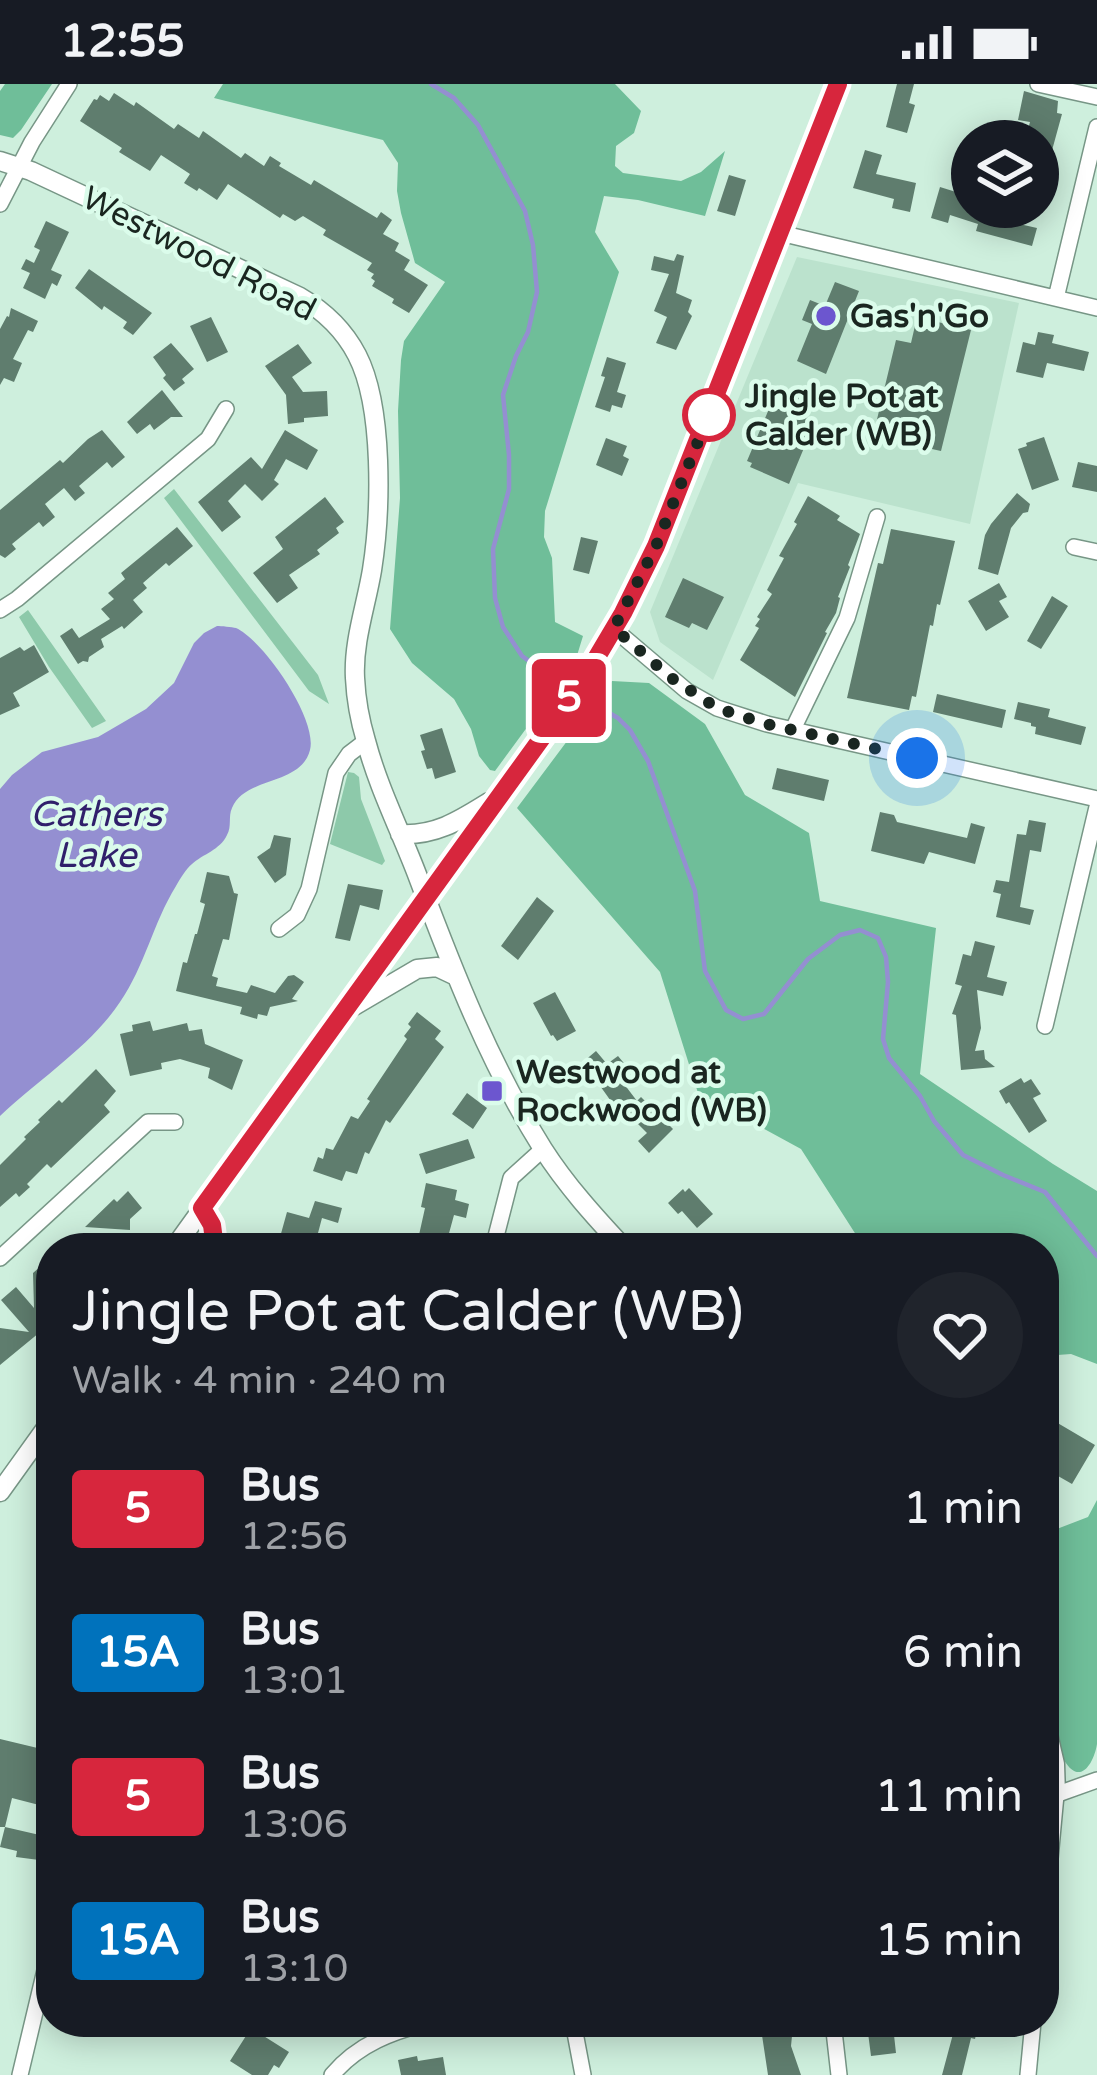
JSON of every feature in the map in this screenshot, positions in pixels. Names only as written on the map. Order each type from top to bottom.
[{"type":"street","points":[[0,204],[9,164],[69,84]]},
{"type":"street","points":[[184,1233],[614,628],[668,518],[838,84]]},
{"type":"street","points":[[1038,84],[1097,97]]},
{"type":"street","points":[[1056,298],[1097,127]]},
{"type":"street","name":"Westwood Road","points":[[9,164],[300,297],[332,321],[356,354],[368,382],[378,473],[375,544],[355,658],[366,741],[456,976],[493,1056],[543,1149],[611,1233]]},
{"type":"street","points":[[779,233],[1097,308]]},
{"type":"street","points":[[0,610],[208,440],[226,409]]},
{"type":"street","points":[[793,730],[847,618],[877,517]]},
{"type":"street","points":[[1075,547],[1097,552]]},
{"type":"street","points":[[614,628],[670,677],[726,712],[1097,803],[1045,1026]]},
{"type":"street","points":[[279,929],[297,915],[309,889],[337,773],[349,754],[366,741]]},
{"type":"street","points":[[400,835],[435,832],[499,796]]},
{"type":"street","points":[[346,1011],[417,969],[437,967],[456,976]]},
{"type":"street","points":[[0,1258],[148,1122],[175,1122]]},
{"type":"street","points":[[496,1233],[508,1183],[543,1149]]},
{"type":"street","points":[[202,1208],[213,1233]]},
{"type":"street","points":[[0,1492],[36,1442]]},
{"type":"street","points":[[1059,1794],[1097,1780]]},
{"type":"street","points":[[20,2075],[36,2008]]},
{"type":"street","points":[[332,2075],[346,2059],[384,2037]]},
{"type":"street","points":[[576,2037],[584,2075]]},
{"type":"street","points":[[835,2037],[839,2075]]},
{"type":"street","points":[[1028,2075],[1032,2037]]},
{"type":"shaded area","points":[[797,257],[1019,303],[970,524],[798,483],[713,680],[660,642],[650,612]]},
{"type":"shaded area","points":[[174,489],[318,675],[329,704],[309,691],[164,498]]},
{"type":"shaded area","points":[[28,610],[106,721],[92,728],[49,667],[19,617]]},
{"type":"shaded area","points":[[348,772],[359,777],[361,799],[385,861],[382,865],[330,844]]},
{"type":"green space","points":[[5,84],[52,84],[13,138],[0,135],[0,91]]},
{"type":"green space","points":[[223,84],[615,84],[641,111],[634,133],[616,146],[615,166],[623,173],[681,181],[701,172],[725,151],[705,216],[604,196],[595,232],[619,272],[545,511],[555,622],[583,636],[575,662],[495,771],[479,756],[454,699],[412,663],[390,629],[400,498],[398,411],[404,341],[445,282],[415,263],[397,191],[398,163],[383,140],[214,98]]},
{"type":"green space","points":[[612,681],[649,683],[705,724],[745,795],[809,833],[820,901],[936,928],[920,1074],[1097,1191],[1097,1364],[1071,1354],[1059,1355],[1059,1233],[855,1233],[801,1149],[698,1093],[660,972],[517,808]]},
{"type":"green space","points":[[1097,1500],[1097,1744],[1089,1765],[1075,1772],[1064,1760],[1059,1741],[1059,1528],[1088,1517]]},
{"type":"water","name":"Cathers Lake","points":[[217,626],[247,635],[286,682],[310,736],[305,762],[239,798],[224,840],[185,871],[136,974],[108,1018],[0,1116],[0,789],[42,752],[98,737],[146,709],[174,683],[194,643]]},
{"type":"building","points":[[897,84],[914,84],[909,103],[915,105],[907,133],[886,127]]},
{"type":"building","points":[[1024,91],[1058,101],[1057,113],[1062,114],[1059,125],[1059,120],[1018,120]]},
{"type":"building","points":[[114,93],[134,106],[136,102],[174,129],[178,124],[199,138],[203,131],[241,158],[245,153],[264,166],[270,156],[311,185],[314,180],[377,218],[381,212],[392,220],[383,234],[399,243],[395,251],[410,260],[404,270],[428,285],[409,313],[372,286],[374,274],[367,270],[372,263],[323,235],[326,230],[303,216],[295,221],[283,214],[280,218],[228,184],[217,200],[184,183],[190,174],[161,155],[150,171],[80,121],[94,99],[100,95],[109,101]]},
{"type":"building","points":[[865,150],[882,155],[876,174],[916,183],[910,212],[892,208],[894,199],[853,188]]},
{"type":"building","points":[[729,175],[746,180],[735,216],[717,211]]},
{"type":"building","points":[[940,187],[951,190],[948,223],[931,218]]},
{"type":"building","points":[[46,221],[69,232],[51,270],[62,275],[45,299],[23,288],[30,273],[21,269],[26,259],[34,263],[40,250],[34,247]]},
{"type":"building","points":[[977,228],[1037,228],[1032,246]]},
{"type":"building","points":[[677,254],[684,256],[676,293],[692,300],[688,312],[692,316],[676,350],[656,343],[667,317],[654,311],[669,274],[651,270],[654,256],[674,261]]},
{"type":"building","points":[[89,269],[152,313],[133,335],[123,328],[127,322],[104,306],[102,310],[75,288]]},
{"type":"building","points":[[835,282],[859,291],[826,374],[797,361],[812,324],[802,320],[810,300],[825,306]]},
{"type":"building","points":[[11,308],[38,321],[13,359],[22,363],[14,382],[4,378],[0,385],[0,329]]},
{"type":"building","points":[[211,317],[228,352],[207,362],[190,326]]},
{"type":"building","points":[[917,317],[971,330],[941,451],[873,436],[896,340],[911,343]]},
{"type":"building","points":[[1038,332],[1054,335],[1052,343],[1089,352],[1084,371],[1047,363],[1043,378],[1016,372],[1023,342],[1035,345]]},
{"type":"building","points":[[171,343],[194,369],[174,391],[153,357]]},
{"type":"building","points":[[298,344],[312,363],[292,377],[303,392],[327,391],[328,416],[288,424],[286,395],[265,366]]},
{"type":"building","points":[[607,357],[626,363],[617,392],[626,395],[622,408],[612,405],[610,412],[595,407]]},
{"type":"building","points":[[779,385],[815,400],[803,428],[811,431],[789,484],[750,467],[747,461]]},
{"type":"building","points":[[162,390],[183,417],[171,417],[154,430],[150,424],[137,434],[127,422]]},
{"type":"building","points":[[102,430],[125,457],[112,468],[107,462],[79,486],[85,493],[75,501],[64,488],[45,504],[55,517],[43,527],[39,522],[12,544],[16,549],[5,558],[0,555],[0,510]]},
{"type":"building","points":[[285,430],[318,450],[307,470],[286,459],[274,480],[279,484],[262,501],[245,484],[228,501],[241,517],[222,532],[198,502],[251,457],[262,469]]},
{"type":"building","points":[[1044,437],[1059,480],[1032,490],[1018,449]]},
{"type":"building","points":[[606,438],[627,446],[623,456],[629,459],[622,476],[596,465]]},
{"type":"building","points":[[1078,462],[1097,466],[1097,492],[1072,487]]},
{"type":"building","points":[[1017,493],[1030,504],[1011,528],[998,575],[978,569],[985,535]]},
{"type":"building","points":[[808,496],[860,534],[836,613],[795,697],[740,660],[759,628],[757,617],[772,594],[767,590],[784,558],[779,556]]},
{"type":"building","points":[[325,497],[344,522],[336,528],[339,533],[317,550],[320,554],[289,575],[298,588],[277,603],[253,573],[283,549],[275,537]]},
{"type":"building","points":[[177,527],[193,546],[143,583],[147,588],[133,600],[143,612],[124,629],[101,639],[104,647],[88,662],[78,664],[60,636],[72,628],[79,638],[110,619],[101,609],[114,599],[108,593],[125,579],[121,573]]},
{"type":"building","points":[[891,529],[955,541],[909,710],[847,698],[878,563],[883,564]]},
{"type":"building","points":[[581,537],[598,541],[589,574],[573,570]]},
{"type":"building","points":[[683,578],[724,597],[707,630],[665,617]]},
{"type":"building","points":[[999,583],[1007,597],[999,601],[1009,617],[986,631],[968,601]]},
{"type":"building","points":[[1052,596],[1068,606],[1041,649],[1027,641]]},
{"type":"building","points":[[34,645],[49,672],[13,693],[20,706],[0,715],[0,658]]},
{"type":"building","points":[[937,694],[1006,710],[1002,728],[933,712]]},
{"type":"building","points":[[1018,702],[1050,709],[1048,717],[1086,727],[1081,745],[1035,734],[1031,723],[1014,719]]},
{"type":"building","points":[[442,728],[456,772],[435,779],[432,768],[427,769],[420,735]]},
{"type":"building","points":[[777,768],[829,780],[824,801],[772,789]]},
{"type":"building","points":[[880,812],[894,815],[897,822],[967,838],[971,823],[985,827],[975,864],[929,852],[924,864],[871,851]]},
{"type":"building","points":[[1029,820],[1046,823],[1041,852],[1030,850],[1020,907],[1034,910],[1030,925],[996,917],[1001,894],[993,892],[996,880],[1009,882],[1017,834],[1026,835]]},
{"type":"building","points":[[274,835],[291,838],[286,875],[275,883],[257,857],[270,848]]},
{"type":"building","points":[[207,872],[229,876],[238,894],[229,940],[223,939],[212,976],[218,978],[216,986],[247,993],[251,985],[275,993],[294,975],[304,982],[292,999],[298,1001],[270,1007],[267,1016],[258,1014],[257,1019],[240,1014],[242,1007],[176,991],[205,904],[200,902]]},
{"type":"building","points":[[348,884],[383,890],[379,910],[360,905],[350,941],[335,938]]},
{"type":"building","points":[[537,897],[554,911],[518,960],[501,946]]},
{"type":"building","points":[[975,941],[995,946],[987,977],[1007,982],[1003,996],[977,990],[981,1028],[975,1051],[984,1050],[985,1059],[995,1067],[961,1070],[956,1015],[952,1014],[962,986],[955,984],[963,954],[971,956]]},
{"type":"building","points":[[555,992],[576,1031],[557,1041],[533,1003]]},
{"type":"building","points":[[417,1012],[441,1031],[435,1039],[444,1047],[390,1123],[386,1120],[357,1174],[346,1171],[342,1181],[313,1171],[326,1148],[333,1150],[351,1116],[358,1119],[370,1101],[367,1099],[407,1039],[408,1024]]},
{"type":"building","points":[[150,1021],[153,1031],[187,1023],[189,1031],[202,1029],[205,1044],[243,1060],[232,1090],[208,1078],[210,1068],[180,1059],[161,1063],[162,1069],[130,1076],[120,1034]]},
{"type":"building","points":[[596,1051],[607,1064],[618,1056],[628,1068],[618,1076],[637,1101],[641,1097],[673,1129],[649,1153],[638,1141],[647,1133],[613,1104],[583,1062]]},
{"type":"building","points":[[96,1069],[116,1091],[104,1105],[110,1112],[51,1168],[47,1164],[19,1197],[16,1193],[0,1207],[0,1165],[38,1120]]},
{"type":"building","points":[[1021,1078],[1024,1083],[1031,1079],[1041,1094],[1033,1098],[1047,1121],[1029,1133],[999,1091]]},
{"type":"building","points":[[467,1093],[487,1108],[473,1129],[452,1114]]},
{"type":"building","points":[[468,1139],[475,1158],[426,1174],[419,1154]]},
{"type":"building","points":[[426,1183],[457,1190],[455,1200],[469,1204],[466,1218],[454,1215],[449,1233],[419,1233],[425,1208],[421,1207]]},
{"type":"building","points":[[689,1188],[713,1214],[697,1228],[668,1203]]},
{"type":"building","points":[[128,1191],[142,1208],[130,1219],[130,1230],[85,1227],[114,1199],[117,1202]]},
{"type":"building","points":[[315,1201],[342,1208],[338,1223],[322,1218],[318,1233],[281,1233],[287,1212],[309,1218]]},
{"type":"building","points":[[36,1270],[36,1335],[0,1365],[0,1328],[29,1332],[1,1300],[16,1287],[34,1308]]},
{"type":"building","points":[[1059,1424],[1095,1445],[1072,1484],[1059,1477]]},
{"type":"building","points":[[0,1739],[36,1748],[36,1804],[12,1798],[5,1827],[0,1827]]},
{"type":"building","points":[[5,1827],[36,1834],[36,1860],[16,1857],[17,1851],[0,1847]]},
{"type":"building","points":[[245,2037],[265,2037],[289,2052],[268,2075],[252,2075],[230,2061]]},
{"type":"building","points":[[762,2037],[792,2037],[801,2075],[768,2075]]},
{"type":"building","points":[[869,2037],[894,2037],[896,2053],[871,2056]]},
{"type":"building","points":[[952,2037],[975,2037],[971,2038],[962,2075],[942,2075]]},
{"type":"building","points":[[417,2056],[418,2061],[443,2057],[446,2075],[401,2075],[398,2060]]},
{"type":"waterway","points":[[431,84],[454,98],[478,125],[525,211],[533,245],[537,292],[528,332],[503,395],[509,489],[493,549],[495,598],[503,627],[522,656],[559,683]]},
{"type":"waterway","points":[[597,706],[630,730],[648,761],[695,891],[705,971],[726,1010],[743,1019],[764,1014],[808,959],[840,935],[860,930],[878,938],[886,957],[883,1039],[889,1058],[963,1155],[1045,1192],[1097,1256]]},
{"type":"bus line","name":"5","points":[[213,1233],[202,1208],[549,728],[623,613],[686,474],[838,84]]},
{"type":"place","name":"Gas'n'Go","points":[[826,316]]},
{"type":"place","name":"Jingle Pot at Calder (WB)","points":[[709,415]]},
{"type":"place","name":"Westwood at Rockwood (WB)","points":[[492,1091]]},
{"type":"route","points":[[709,415],[711,409],[656,546],[614,628],[687,691],[717,708],[766,724],[917,758]]}]
